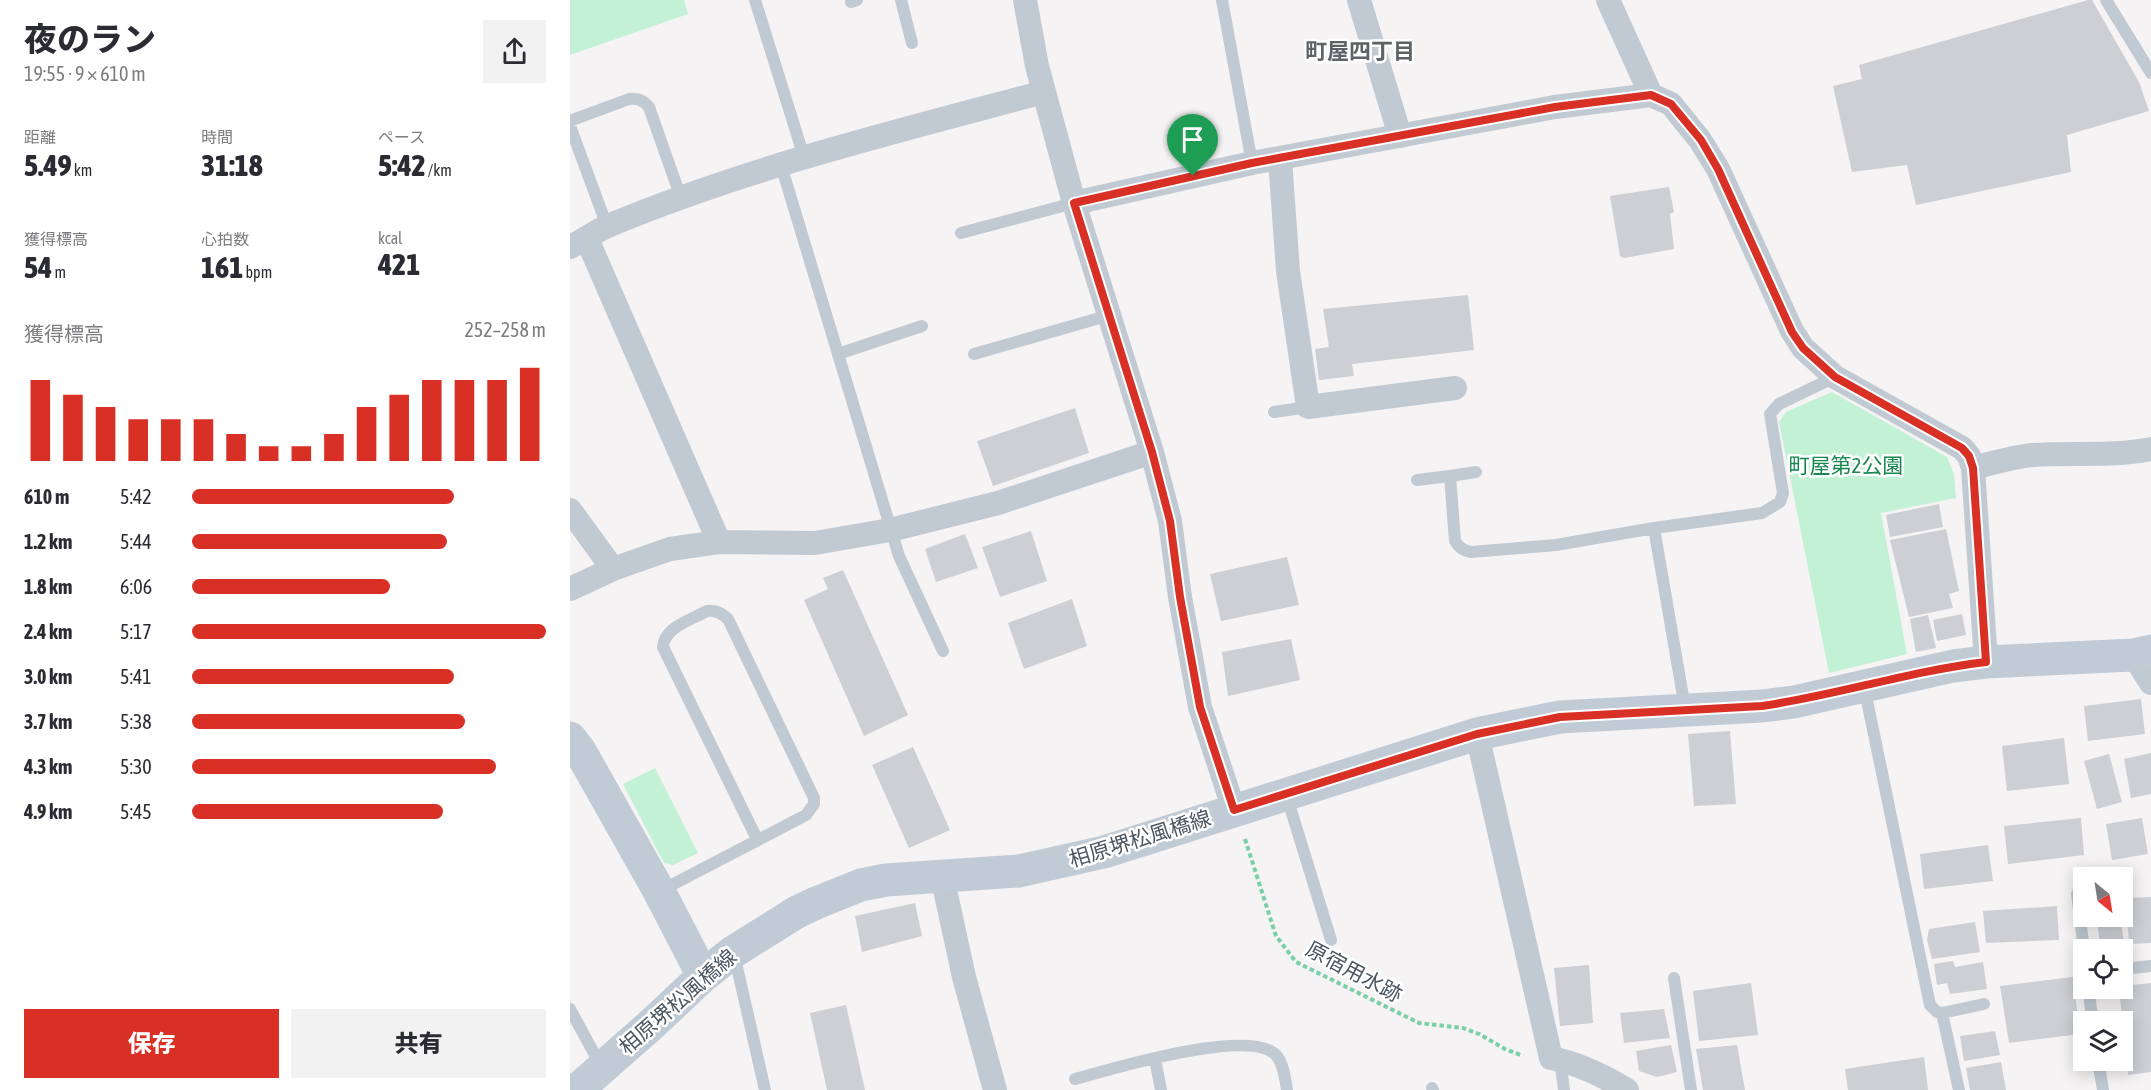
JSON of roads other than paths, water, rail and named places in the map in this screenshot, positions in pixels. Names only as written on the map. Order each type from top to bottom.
[{"type":"street","points":[[1025,0],[1044,92],[1074,203],[1152,452],[1170,521],[1180,597],[1200,707],[1234,810]]},
{"type":"street","points":[[1359,0],[1400,136]]},
{"type":"street","points":[[1608,0],[1651,95]]},
{"type":"street","points":[[720,542],[588,237],[681,198],[804,157],[1044,92]]},
{"type":"street","points":[[1074,203],[1252,163],[1555,107],[1651,95],[1671,104],[1701,140],[1718,169],[1792,332],[1803,348],[1835,377],[1962,448],[1969,456],[1973,468],[1986,662]]},
{"type":"street","points":[[1280,159],[1288,271],[1308,407],[1455,388]]},
{"type":"street","points":[[1973,468],[2030,456],[2069,453],[2103,455],[2151,449]]},
{"type":"street","points":[[570,589],[613,569],[670,549],[720,542],[815,543],[890,530],[998,503],[1152,452]]},
{"type":"street","points":[[570,510],[613,569]]},
{"type":"street","points":[[2142,653],[2151,683]]},
{"type":"street","name":"相原堺松風橋線","points":[[577,1090],[703,976],[733,952],[797,912],[861,885],[909,877],[1019,871],[1064,862],[1115,849],[1477,734],[1560,717],[1762,706],[1794,702],[1953,666],[2142,653]]},
{"type":"street","points":[[1477,734],[1555,1059],[1609,1079],[1627,1090]]},
{"type":"street","points":[[570,738],[580,751],[659,891],[703,976]]},
{"type":"street","points":[[942,876],[964,977],[995,1090]]},
{"type":"lane","points":[[755,0],[804,157]]},
{"type":"lane","points":[[901,0],[912,43]]},
{"type":"lane","points":[[1222,0],[1252,163]]},
{"type":"lane","points":[[2106,0],[2151,73]]},
{"type":"lane","points":[[588,237],[570,124],[629,99],[637,98],[649,107],[681,198]]},
{"type":"lane","points":[[781,165],[890,530],[899,556],[943,651]]},
{"type":"lane","points":[[961,233],[1074,203]]},
{"type":"lane","points":[[974,354],[1110,315]]},
{"type":"lane","points":[[838,354],[922,326]]},
{"type":"lane","points":[[1450,476],[1455,541],[1458,547],[1471,552],[1556,545],[1762,513],[1780,502],[1783,493],[1770,414],[1779,404],[1835,377]]},
{"type":"lane","points":[[1274,412],[1308,407]]},
{"type":"lane","points":[[1417,480],[1476,472]]},
{"type":"lane","points":[[1654,528],[1686,710]]},
{"type":"lane","points":[[659,891],[806,815],[814,804],[814,798],[728,619],[721,613],[707,612],[671,630],[666,635],[663,647],[757,839]]},
{"type":"lane","points":[[1863,685],[1930,1005],[1937,1012],[1942,1013],[1984,1004]]},
{"type":"lane","points":[[1286,794],[1331,939]]},
{"type":"lane","points":[[733,952],[765,1090]]},
{"type":"lane","points":[[2133,968],[2151,966]]},
{"type":"lane","points":[[1674,978],[1691,1090]]},
{"type":"lane","points":[[570,1009],[603,1068]]},
{"type":"lane","points":[[1942,1013],[1959,1090]]},
{"type":"lane","points":[[1075,1079],[1209,1047],[1253,1046],[1267,1049],[1276,1055],[1282,1065],[1287,1090]]},
{"type":"lane","points":[[1155,1059],[1161,1090]]},
{"type":"lane","points":[[1555,1059],[1564,1090]]},
{"type":"lane","points":[[2100,1071],[2103,1090]]},
{"type":"district","name":"町屋四丁目","points":[[1360,51]]},
{"type":"park label","name":"町屋第2公園","points":[[1846,466]]}]
